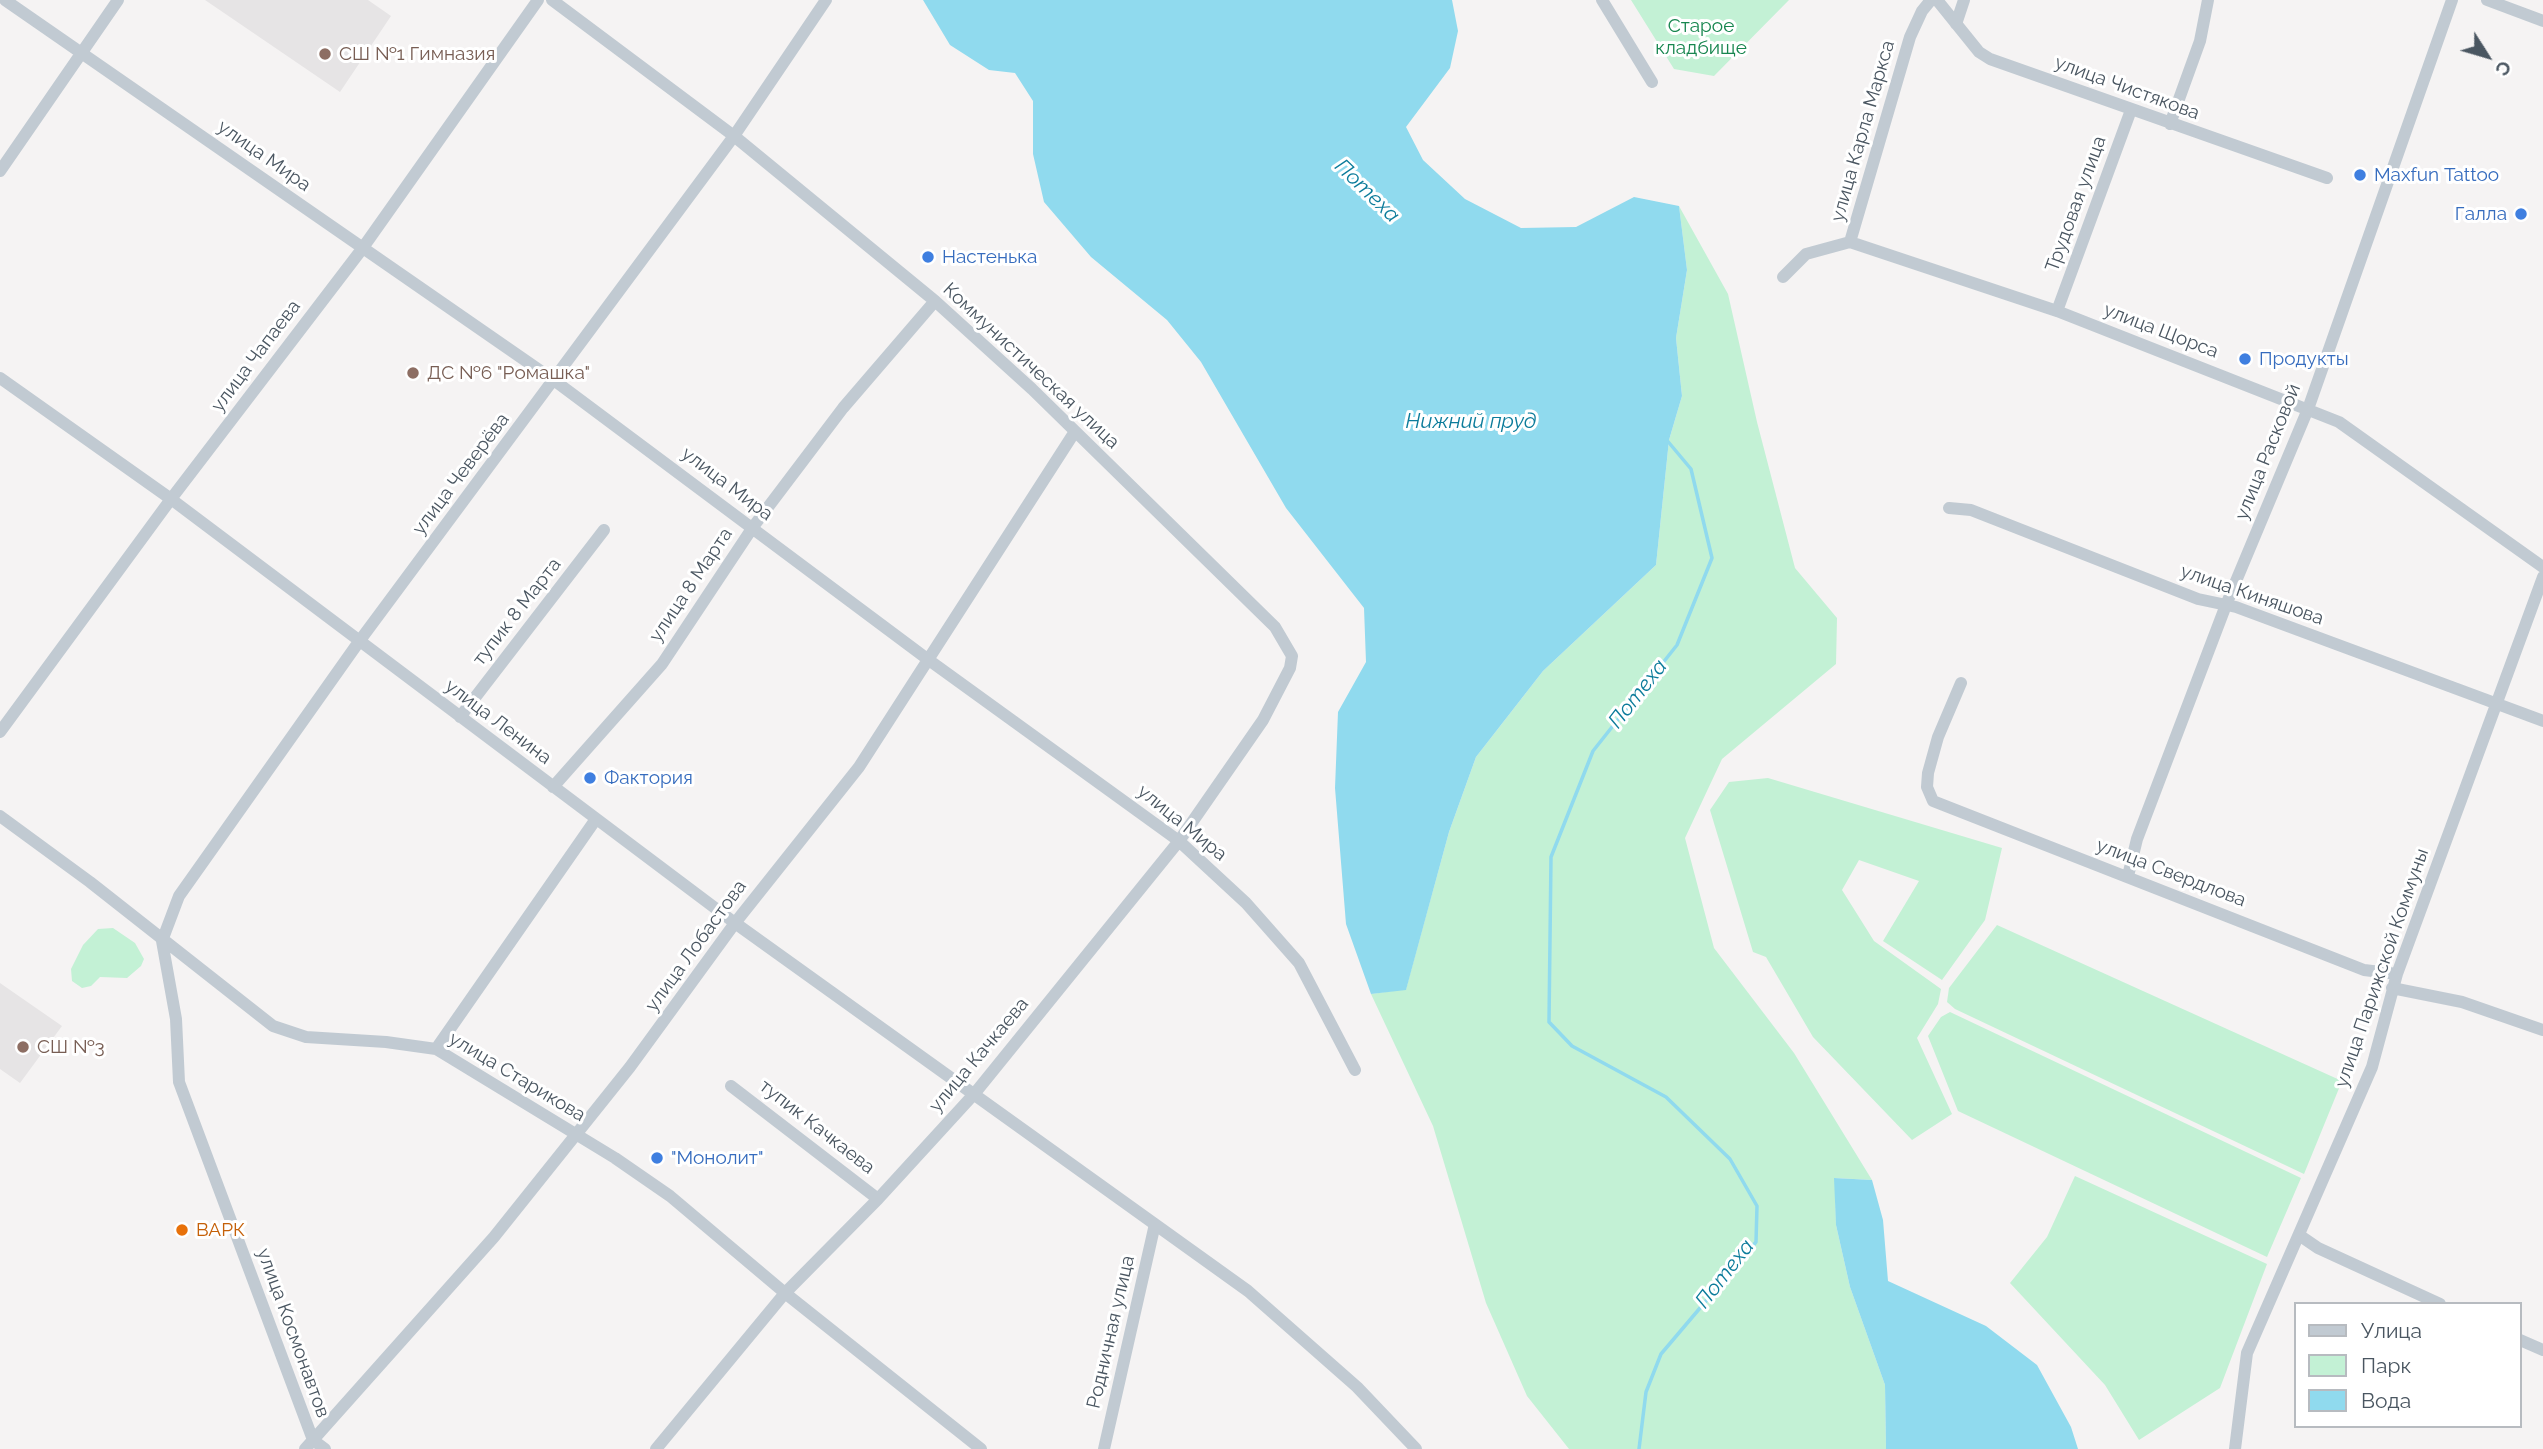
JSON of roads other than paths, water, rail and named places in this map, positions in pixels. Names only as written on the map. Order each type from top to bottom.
[{"type":"street","name":"улица Мира","points":[[5,0],[555,380],[926,658],[1179,841],[1246,903],[1299,963],[1355,1070]]},
{"type":"street","points":[[0,171],[118,0]]},
{"type":"street","name":"улица Чапаева","points":[[0,732],[171,499],[362,249],[538,0]]},
{"type":"street","name":"Коммунистическая улица","points":[[552,0],[734,136],[935,301],[1032,389],[1275,627],[1292,656]]},
{"type":"street","name":"улица Чеверёва","points":[[162,942],[179,896],[358,643],[734,136],[826,0]]},
{"type":"street","points":[[1602,0],[1652,82]]},
{"type":"street","name":"улица Карла Маркса","points":[[1783,277],[1805,254],[1850,242],[1910,37],[1922,11],[1931,0]]},
{"type":"street","name":"улица Чистякова","points":[[1937,0],[1979,52],[1990,59],[2327,178]]},
{"type":"street","points":[[1956,24],[1964,0]]},
{"type":"street","points":[[2170,124],[2200,41],[2208,0]]},
{"type":"street","name":"улица Расковой","points":[[2128,876],[2137,839],[2227,605],[2308,409],[2452,0]]},
{"type":"street","points":[[2487,0],[2543,22]]},
{"type":"street","name":"Трудовая улица","points":[[2057,311],[2132,110]]},
{"type":"street","name":"улица Щорса","points":[[1850,242],[2057,311],[2339,422],[2543,566]]},
{"type":"street","name":"улица 8 Марта","points":[[553,787],[662,664],[754,527],[843,408],[935,301]]},
{"type":"street","name":"улица Ленина","points":[[0,378],[171,499],[358,643],[735,923],[1248,1291],[1357,1387],[1413,1446]]},
{"type":"street","name":"улица Лобастова","points":[[309,1445],[494,1237],[680,1003],[735,923],[873,748],[926,658],[1074,433]]},
{"type":"street","name":"улица Киняшова","points":[[1949,508],[1971,510],[2198,599],[2227,605],[2543,721]]},
{"type":"street","name":"тупик 8 Марта","points":[[460,717],[604,530]]},
{"type":"street","name":"улица Парижской Коммуны","points":[[2235,1449],[2247,1353],[2372,1067],[2392,988],[2543,577]]},
{"type":"street","name":"улица Качкаева","points":[[656,1449],[785,1293],[878,1199],[975,1093],[1179,841],[1263,720],[1290,668],[1292,656]]},
{"type":"street","name":"улица Свердлова","points":[[1961,683],[1938,737],[1928,773],[1927,787],[1933,801],[2364,970],[2397,974]]},
{"type":"street","name":"улица Старикова","points":[[0,816],[90,882],[162,942],[273,1026],[306,1037],[386,1042],[436,1049],[615,1157],[670,1196],[785,1293],[981,1449]]},
{"type":"street","points":[[436,1049],[596,819]]},
{"type":"street","name":"улица Космонавтов","points":[[162,942],[176,1019],[179,1082],[309,1445],[325,1449]]},
{"type":"street","points":[[2392,988],[2462,1002],[2543,1030]]},
{"type":"street","name":"тупик Качкаева","points":[[731,1086],[878,1199]]},
{"type":"street","name":"Родничная улица","points":[[1104,1449],[1155,1224]]},
{"type":"street","points":[[2299,1235],[2318,1248],[2436,1302]]},
{"type":"street","points":[[2522,1341],[2543,1350]]},
{"type":"water","name":"Нижний пруд","points":[[923,0],[1452,0],[1458,31],[1450,68],[1406,127],[1423,160],[1465,199],[1521,228],[1576,227],[1634,197],[1679,206],[1687,270],[1676,338],[1682,396],[1669,440],[1656,565],[1543,671],[1476,757],[1449,832],[1406,990],[1371,994],[1346,924],[1335,788],[1338,712],[1366,662],[1364,608],[1286,508],[1201,362],[1167,320],[1091,257],[1044,202],[1033,154],[1033,101],[1015,73],[989,70],[950,45]]},
{"type":"water","points":[[1834,1178],[1872,1180],[1883,1220],[1888,1281],[1986,1326],[2037,1365],[2071,1427],[2078,1449],[1886,1449],[1885,1385],[1850,1287],[1836,1225]]},
{"type":"waterway","name":"Потеха","points":[[1639,1449],[1646,1392],[1661,1354],[1756,1242],[1757,1206],[1730,1159],[1666,1097],[1572,1046],[1549,1022],[1551,857],[1593,751],[1677,645],[1712,558],[1691,469],[1665,438]]},
{"type":"place","name":"СШ №1 Гимназия","points":[[325,54]]},
{"type":"place","name":"Maxfun Tattoo","points":[[2360,175]]},
{"type":"place","name":"Галла","points":[[2521,214]]},
{"type":"place","name":"Настенька","points":[[928,257]]},
{"type":"place","name":"Продукты","points":[[2245,359]]},
{"type":"place","name":"ДС №6 \"Ромашка\"","points":[[413,373]]},
{"type":"place","name":"Фактория","points":[[590,778]]},
{"type":"place","name":"СШ №3","points":[[23,1047]]},
{"type":"place","name":"\"Монолит\"","points":[[657,1158]]},
{"type":"place","name":"ВАРК","points":[[182,1230]]},
{"type":"park label","name":"Старое кладбище","points":[[1701,37]]}]
